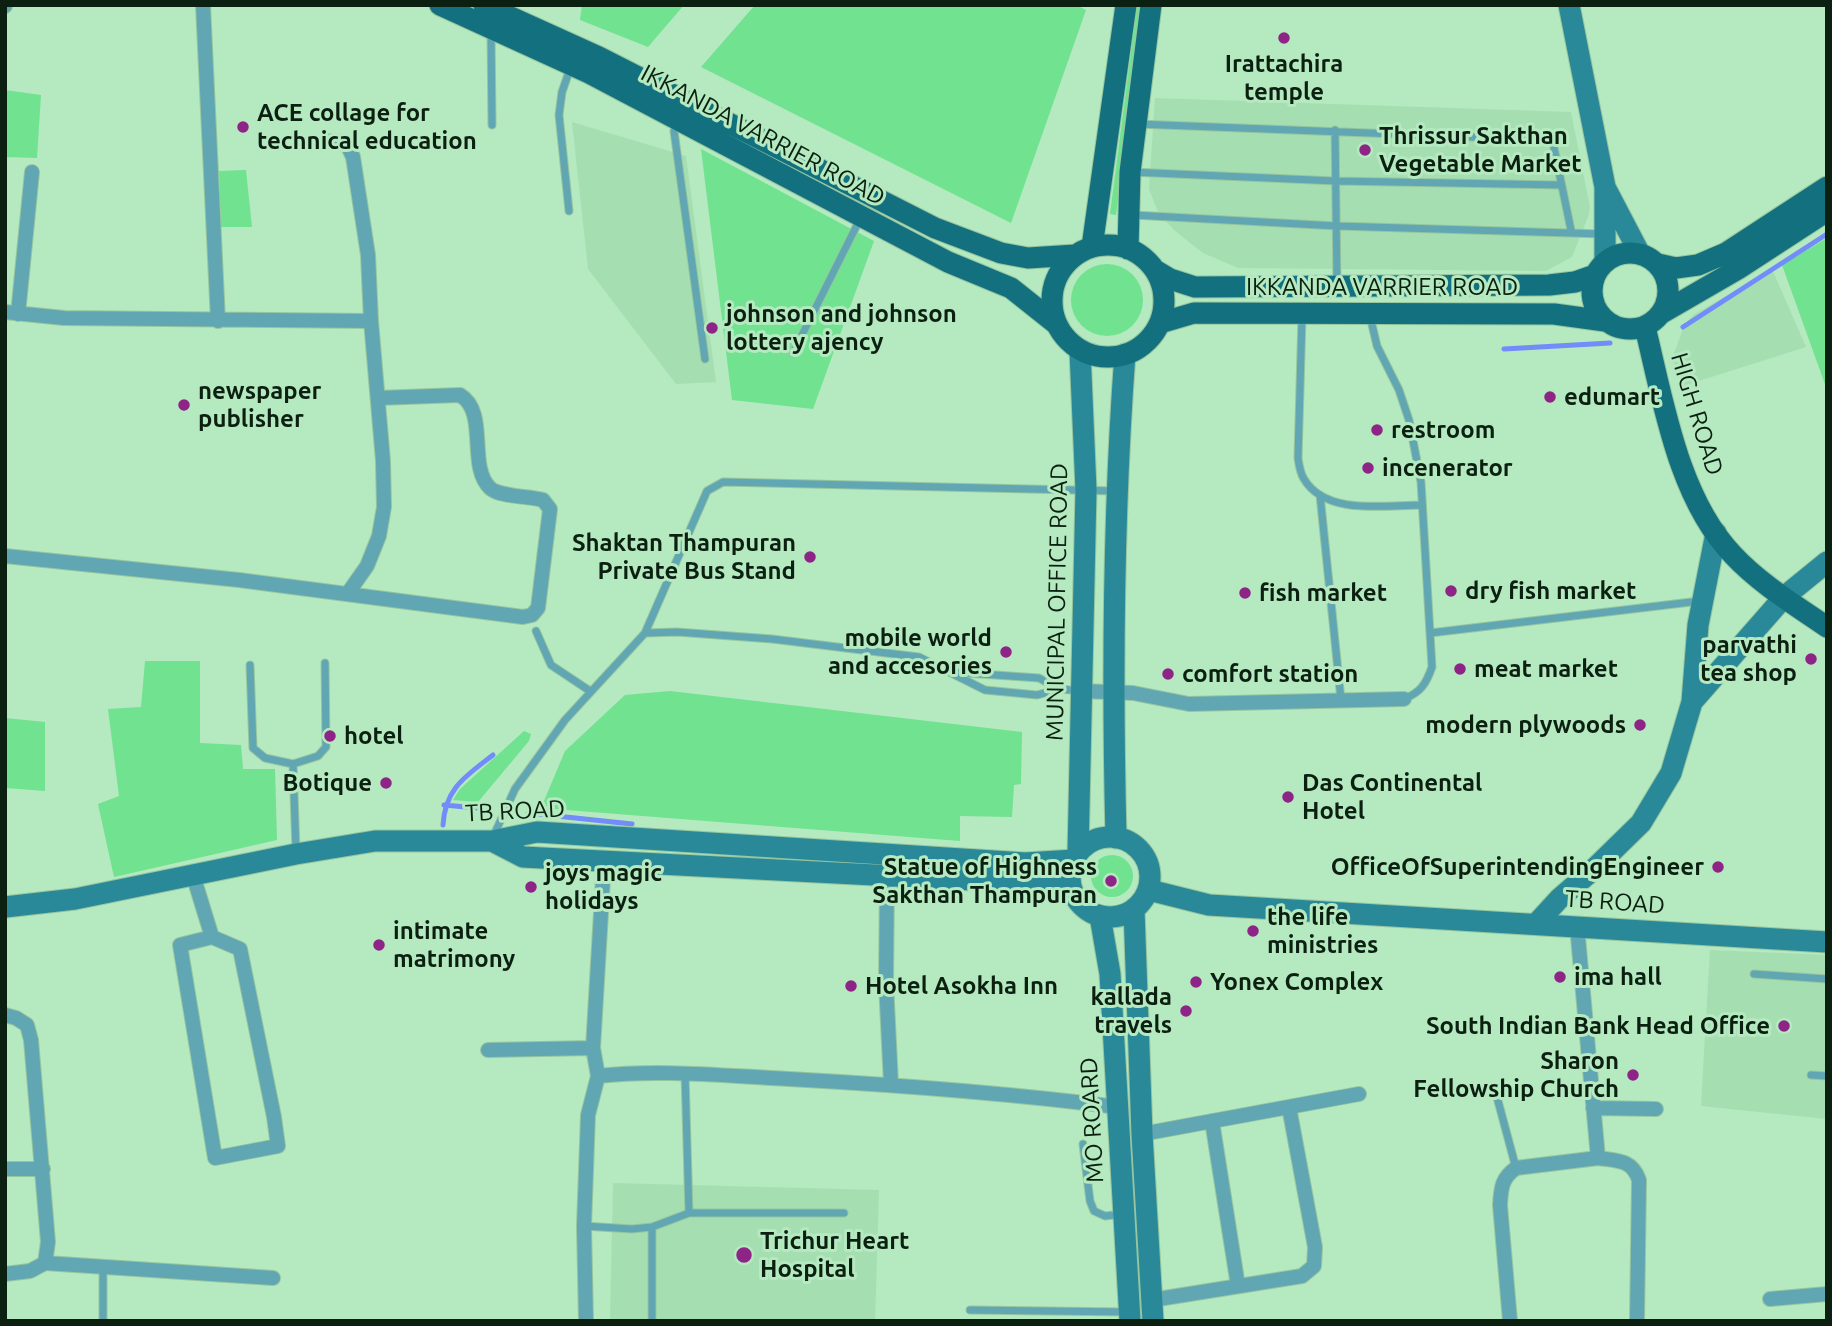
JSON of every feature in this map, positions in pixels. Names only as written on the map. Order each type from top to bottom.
[{"type":"main road","name":"IKKANDA VARRIER ROAD","points":[[440,5],[571,65],[948,262],[1011,288],[1055,323]]},
{"type":"main road","name":"IKKANDA VARRIER ROAD","points":[[484,5],[599,57],[945,233],[1001,253],[1028,258],[1083,251]]},
{"type":"main road","points":[[1083,251],[1126,5]]},
{"type":"main road","points":[[1128,248],[1130,172],[1151,5]]},
{"type":"main road","points":[[1569,5],[1605,187],[1600,268],[1592,287],[1592,300],[1605,321],[1624,329],[1645,327],[1662,313],[1738,269],[1827,211]]},
{"type":"main road","points":[[1605,187],[1649,259],[1668,283],[1669,293],[1662,313]]},
{"type":"main road","points":[[1600,268],[1619,254],[1649,259],[1676,268],[1698,265],[1726,253],[1827,187]]},
{"type":"main road","points":[[1104,245],[1128,248],[1143,257],[1155,270],[1163,287],[1164,305],[1160,323],[1142,347],[1114,358],[1097,357],[1080,351],[1065,339],[1055,323],[1051,304],[1053,285],[1061,268],[1083,251],[1104,245]]},
{"type":"main road","name":"IKKANDA VARRIER ROAD","points":[[1155,270],[1170,279],[1195,287],[1549,285],[1575,282],[1600,268]]},
{"type":"main road","name":"IKKANDA VARRIER ROAD","points":[[1160,323],[1194,313],[1554,313],[1605,321]]},
{"type":"main road","name":"HIGH ROAD","points":[[1645,327],[1680,462],[1703,512],[1733,555],[1784,597],[1827,627]]},
{"type":"main road","name":"MUNICIPAL OFFICE ROAD","points":[[1075,857],[1070,690],[1086,490],[1080,351]]},
{"type":"main road","points":[[1116,838],[1114,693],[1117,491],[1125,354]]},
{"type":"main road","points":[[1537,923],[1640,823],[1671,773],[1692,702],[1701,601],[1716,533]]},
{"type":"main road","points":[[1692,702],[1784,597],[1827,562]]},
{"type":"main road","name":"TB ROAD","points":[[5,907],[75,899],[296,854],[375,841],[492,841],[537,832],[1025,863],[1075,857]]},
{"type":"main road","points":[[1116,838],[1133,844],[1149,864],[1149,890],[1143,901],[1123,916],[1100,916],[1081,905],[1070,885],[1070,873],[1075,857],[1094,840],[1116,838]]},
{"type":"main road","points":[[492,841],[523,857],[1070,885]]},
{"type":"main road","name":"TB ROAD","points":[[1149,890],[1209,905],[1827,942]]},
{"type":"main road","points":[[1134,910],[1142,1135],[1153,1310]]},
{"type":"main road","name":"MO ROARD","points":[[1100,916],[1110,974],[1130,1316]]},
{"type":"street","points":[[203,5],[218,321]]},
{"type":"street","points":[[325,141],[346,142],[353,157],[368,255],[383,461],[384,507],[379,536],[367,566],[348,593]]},
{"type":"street","points":[[32,172],[12,313],[64,318],[371,321]]},
{"type":"street","points":[[5,556],[348,593],[523,617],[532,615],[538,608],[550,509],[543,500],[499,493],[489,487],[483,474],[473,410],[468,400],[460,395],[378,398]]},
{"type":"street","points":[[1070,690],[1133,693],[1189,704],[1404,699]]},
{"type":"street","points":[[586,1321],[584,1226],[588,1115],[598,1076],[593,1048],[604,862]]},
{"type":"street","points":[[193,875],[212,937],[240,949],[278,1146],[215,1158],[180,945],[212,937]]},
{"type":"street","points":[[887,877],[886,983],[891,1084]]},
{"type":"street","points":[[1577,926],[1598,1158]]},
{"type":"street","points":[[5,1015],[27,1025],[31,1040],[48,1242],[46,1263]]},
{"type":"street","points":[[488,1050],[593,1048]]},
{"type":"street","points":[[598,1076],[633,1072],[685,1073],[891,1084],[1117,1107]]},
{"type":"street","points":[[1142,1135],[1359,1094]]},
{"type":"street","points":[[1153,1310],[1238,1286],[1302,1276],[1314,1266],[1315,1247],[1289,1107]]},
{"type":"street","points":[[1593,1108],[1656,1110]]},
{"type":"street","points":[[1212,1121],[1238,1286]]},
{"type":"street","points":[[1510,1321],[1501,1187],[1505,1176],[1516,1168],[1598,1158],[1626,1163],[1635,1168],[1639,1180],[1637,1321]]},
{"type":"street","points":[[5,1169],[43,1169]]},
{"type":"street","points":[[5,1274],[30,1271],[46,1263],[273,1278]]},
{"type":"street","points":[[1770,1298],[1827,1294]]},
{"type":"lane","points":[[491,28],[492,125]]},
{"type":"lane","points":[[569,211],[559,115],[562,92],[571,65]]},
{"type":"lane","points":[[1136,124],[1550,140],[1553,143],[1571,230],[1569,232]]},
{"type":"lane","points":[[1335,130],[1337,286]]},
{"type":"lane","points":[[674,131],[705,359]]},
{"type":"lane","points":[[1130,172],[1336,181],[1561,185]]},
{"type":"lane","points":[[1128,215],[1337,226],[1604,234]]},
{"type":"lane","points":[[793,353],[861,216]]},
{"type":"lane","points":[[1302,313],[1298,458],[1302,477],[1312,491],[1327,500],[1351,505],[1422,505]]},
{"type":"lane","points":[[1370,313],[1377,346],[1399,390],[1409,420],[1421,482],[1432,667],[1427,682],[1418,693],[1404,699]]},
{"type":"lane","points":[[492,841],[515,789],[565,720],[645,633],[708,491],[723,482],[1117,491]]},
{"type":"lane","points":[[1320,495],[1341,701]]},
{"type":"lane","points":[[1430,633],[1701,601]]},
{"type":"lane","points":[[536,631],[551,665],[590,691]]},
{"type":"lane","points":[[645,633],[677,632],[772,639],[919,657],[985,690],[1037,695],[1070,690]]},
{"type":"lane","points":[[250,665],[253,748],[265,758],[293,764],[318,756],[326,747],[325,663]]},
{"type":"lane","points":[[948,672],[1039,678],[1070,690]]},
{"type":"lane","points":[[293,764],[296,854]]},
{"type":"lane","points":[[1754,974],[1827,979]]},
{"type":"lane","points":[[685,1073],[689,1213]]},
{"type":"lane","points":[[1811,1075],[1827,1076]]},
{"type":"lane","points":[[1494,1086],[1516,1168]]},
{"type":"lane","points":[[1083,1144],[1090,1201],[1094,1211],[1105,1216],[1123,1214]]},
{"type":"lane","points":[[584,1226],[632,1229],[652,1227],[689,1213],[844,1213]]},
{"type":"lane","points":[[652,1227],[652,1321]]},
{"type":"lane","points":[[103,1266],[103,1321]]},
{"type":"lane","points":[[970,1310],[1130,1316]]},
{"type":"shaded area","name":"Thrissur Sakthan Vegetable Market","points":[[1155,98],[1571,112],[1590,207],[1588,217],[1572,257],[1546,271],[1238,268],[1203,253],[1174,230],[1158,212],[1149,189]]},
{"type":"shaded area","points":[[572,122],[686,156],[716,382],[676,384],[588,269]]},
{"type":"shaded area","points":[[1772,269],[1806,347],[1683,386],[1672,359],[1684,326],[1693,315]]},
{"type":"shaded area","points":[[1710,950],[1827,955],[1827,1119],[1701,1106]]},
{"type":"shaded area","name":"Trichur Heart Hospital","points":[[613,1183],[879,1190],[875,1321],[610,1321]]},
{"type":"green space","points":[[582,5],[684,5],[648,47],[580,20]]},
{"type":"green space","points":[[755,5],[1076,5],[1086,10],[1011,223],[701,67]]},
{"type":"green space","points":[[1137,5],[1143,5],[1116,215],[1110,214]]},
{"type":"green space","points":[[5,90],[41,95],[37,158],[5,157]]},
{"type":"green space","points":[[701,149],[874,241],[813,409],[732,400]]},
{"type":"green space","points":[[246,170],[252,227],[221,227],[219,171]]},
{"type":"green space","points":[[1827,238],[1827,386],[1826,387],[1782,265]]},
{"type":"green space","points":[[1107,264],[1127,270],[1137,280],[1143,300],[1137,320],[1127,330],[1107,336],[1087,330],[1077,320],[1071,300],[1077,280],[1087,270]]},
{"type":"green space","points":[[145,661],[200,661],[200,743],[241,745],[243,769],[275,769],[277,840],[114,877],[98,804],[119,796],[108,709],[141,707]]},
{"type":"green space","points":[[670,691],[1022,732],[1021,784],[1014,785],[1012,817],[960,816],[960,841],[541,808],[565,751],[625,695]]},
{"type":"green space","points":[[5,718],[45,722],[45,791],[5,788]]},
{"type":"green space","points":[[524,731],[531,734],[529,741],[478,802],[453,800],[460,789]]},
{"type":"green space","points":[[1112,855],[1127,861],[1133,876],[1127,891],[1112,897],[1097,891],[1091,876],[1097,861]]},
{"type":"waterway","points":[[1683,327],[1827,234]]},
{"type":"waterway","points":[[1504,349],[1610,343]]},
{"type":"waterway","points":[[443,825],[448,801],[453,792],[466,777],[493,755]]},
{"type":"waterway","points":[[444,805],[477,808]]},
{"type":"waterway","points":[[528,813],[632,824]]},
{"type":"place","name":"Irattachira temple","points":[[1284,38]]},
{"type":"place","name":"ACE collage for technical education","points":[[243,127]]},
{"type":"place","name":"Thrissur Sakthan Vegetable Market","points":[[1365,150]]},
{"type":"place","name":"johnson and johnson lottery ajency","points":[[712,328]]},
{"type":"place","name":"edumart","points":[[1550,397]]},
{"type":"place","name":"newspaper publisher","points":[[184,405]]},
{"type":"place","name":"restroom","points":[[1377,430]]},
{"type":"place","name":"incenerator","points":[[1368,468]]},
{"type":"place","name":"Shaktan Thampuran Private Bus Stand","points":[[810,557]]},
{"type":"place","name":"dry fish market","points":[[1451,591]]},
{"type":"place","name":"fish market","points":[[1245,593]]},
{"type":"place","name":"mobile world and accesories","points":[[1006,652]]},
{"type":"place","name":"parvathi tea shop","points":[[1811,659]]},
{"type":"place","name":"meat market","points":[[1460,669]]},
{"type":"place","name":"comfort station","points":[[1168,674]]},
{"type":"place","name":"modern plywoods","points":[[1640,725]]},
{"type":"place","name":"hotel","points":[[330,736]]},
{"type":"place","name":"Botique","points":[[386,783]]},
{"type":"place","name":"Das Continental Hotel","points":[[1288,797]]},
{"type":"place","name":"OfficeOfSuperintendingEngineer","points":[[1718,867]]},
{"type":"place","name":"Statue of Highness Sakthan Thampuran","points":[[1111,881]]},
{"type":"place","name":"joys magic holidays","points":[[531,887]]},
{"type":"place","name":"the life ministries","points":[[1253,931]]},
{"type":"place","name":"intimate matrimony","points":[[379,945]]},
{"type":"place","name":"ima hall","points":[[1560,977]]},
{"type":"place","name":"Yonex Complex","points":[[1196,982]]},
{"type":"place","name":"Hotel Asokha Inn","points":[[851,986]]},
{"type":"place","name":"kallada travels","points":[[1186,1011]]},
{"type":"place","name":"South Indian Bank Head Office","points":[[1784,1026]]},
{"type":"place","name":"Sharon Fellowship Church","points":[[1633,1075]]},
{"type":"place","name":"Trichur Heart Hospital","points":[[744,1255]]}]
